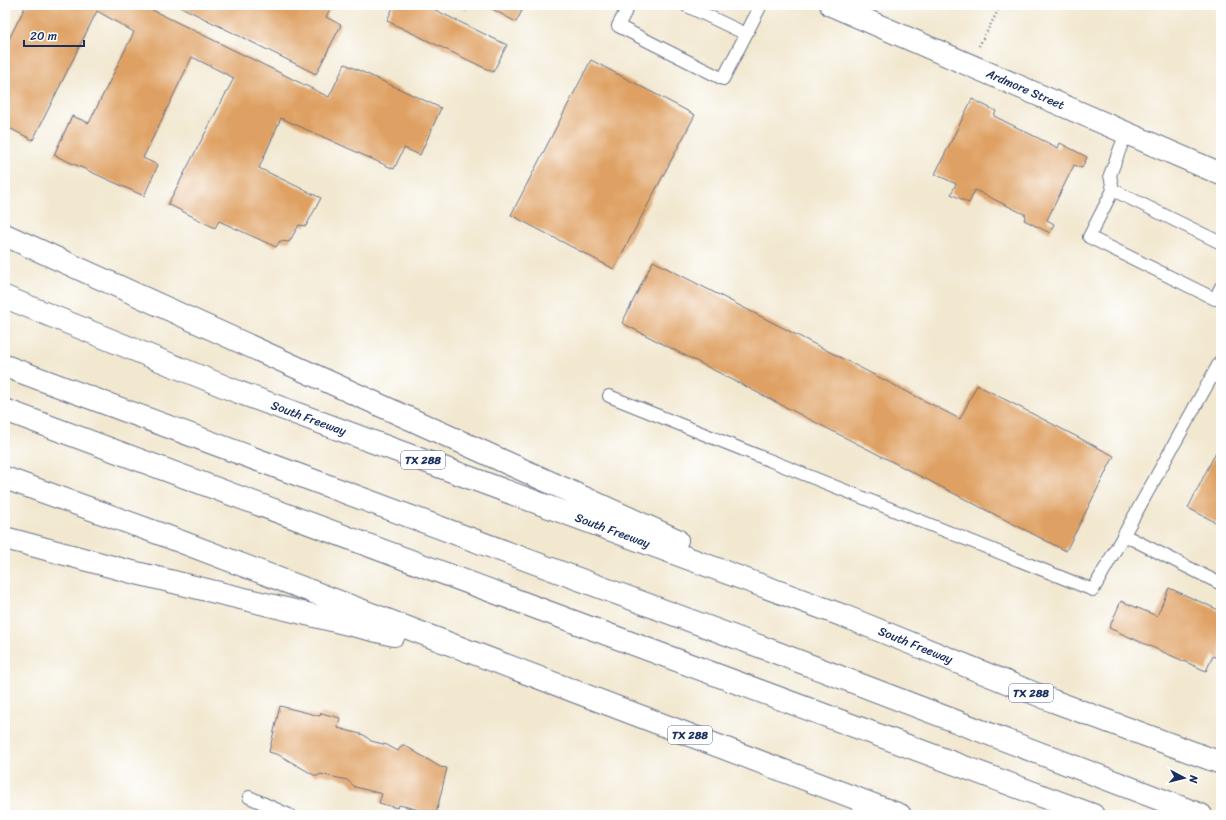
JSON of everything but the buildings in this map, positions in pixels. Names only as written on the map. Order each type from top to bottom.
[{"type":"main road","name":"Ardmore Street","points":[[831,5],[1221,174]]},
{"type":"main road","points":[[5,235],[844,616]]},
{"type":"main road","name":"South Freeway","points":[[5,297],[238,392],[844,616],[1053,702],[1221,763]]},
{"type":"main road","points":[[5,366],[767,649],[1201,815]]},
{"type":"main road","points":[[5,410],[1093,815]]},
{"type":"main road","name":"TX 288","points":[[5,478],[166,536],[900,815]]},
{"type":"main road","points":[[5,538],[128,572],[480,656]]},
{"type":"lane","points":[[629,5],[618,26],[723,79],[761,5]]},
{"type":"lane","points":[[685,5],[746,34]]},
{"type":"lane","points":[[1126,132],[1110,175],[1113,190],[1089,237],[1215,299],[1221,287]]},
{"type":"lane","points":[[1113,190],[1221,243]]},
{"type":"lane","points":[[609,396],[1093,590],[1221,360]]},
{"type":"lane","points":[[1124,535],[1221,584]]},
{"type":"lane","points":[[249,796],[289,815]]},
{"type":"path","points":[[969,64],[1001,5]]}]
